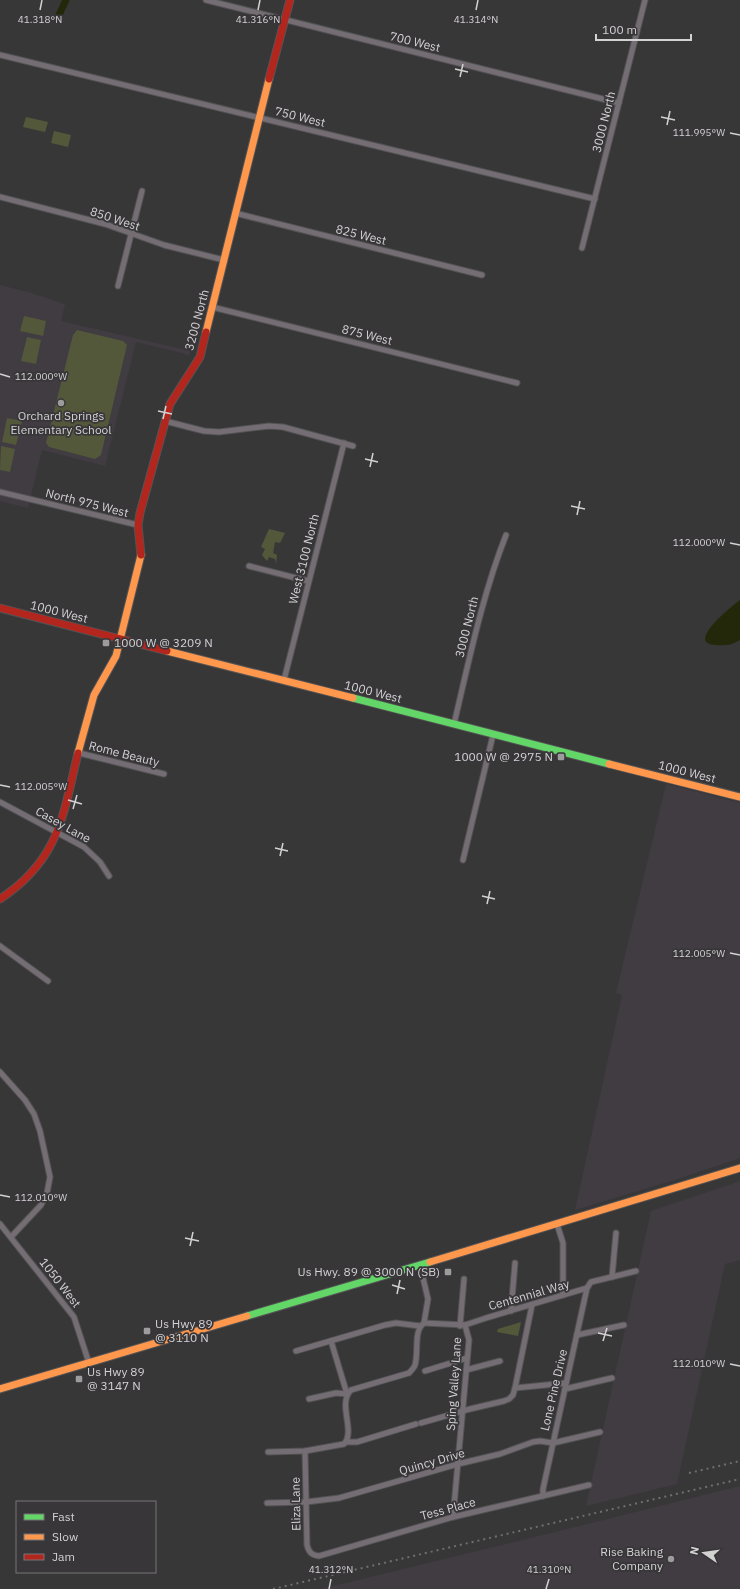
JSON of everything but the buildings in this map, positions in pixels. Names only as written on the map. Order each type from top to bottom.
[{"type":"street","name":"700 West","points":[[206,0],[620,103]]},
{"type":"street","name":"3200 North","points":[[0,899],[10,893],[28,877],[40,863],[58,833],[94,696],[102,678],[116,656],[140,560],[141,550],[138,525],[143,502],[170,404],[176,391],[196,366],[200,357],[259,118],[290,0]]},
{"type":"street","name":"3000 North","points":[[582,248],[645,0]]},
{"type":"street","name":"750 West","points":[[0,55],[595,199]]},
{"type":"street","points":[[118,286],[142,191]]},
{"type":"street","name":"850 West","points":[[0,197],[105,224],[164,245],[224,260]]},
{"type":"street","name":"825 West","points":[[236,213],[482,275]]},
{"type":"street","name":"875 West","points":[[212,307],[517,383]]},
{"type":"street","points":[[165,421],[204,431],[219,432],[269,426],[283,427],[353,446]]},
{"type":"street","name":"West 3100 North","points":[[284,680],[344,443]]},
{"type":"street","name":"North 975 West","points":[[0,492],[138,525]]},
{"type":"street","name":"3000 North","points":[[454,724],[487,589],[506,535]]},
{"type":"street","points":[[249,566],[308,582]]},
{"type":"street","name":"1000 West","points":[[0,608],[740,797]]},
{"type":"street","points":[[463,860],[493,735]]},
{"type":"street","name":"Rome Beauty","points":[[79,753],[164,774]]},
{"type":"street","name":"Casey Lane","points":[[0,802],[84,847],[100,862],[109,876]]},
{"type":"street","points":[[0,946],[48,981]]},
{"type":"street","points":[[0,1072],[25,1100],[34,1114],[40,1131],[50,1178],[47,1193],[41,1205],[11,1237]]},
{"type":"street","points":[[0,1389],[672,1190],[740,1168]]},
{"type":"street","name":"1050 West","points":[[0,1224],[74,1317],[89,1363]]},
{"type":"street","points":[[557,1224],[563,1243],[563,1295]]},
{"type":"street","points":[[612,1277],[616,1233]]},
{"type":"street","points":[[511,1311],[515,1263]]},
{"type":"street","points":[[309,1399],[336,1393],[347,1394],[351,1390],[409,1373],[414,1366],[428,1299],[420,1265]]},
{"type":"street","name":"Centennial Way","points":[[296,1351],[396,1323],[463,1325],[587,1288],[590,1282],[636,1271]]},
{"type":"street","name":"Sping Valley Lane","points":[[453,1517],[469,1340],[463,1325],[464,1279]]},
{"type":"street","name":"Lone Pine Drive","points":[[543,1496],[543,1489],[587,1288]]},
{"type":"street","points":[[268,1452],[306,1451],[337,1446],[346,1442],[357,1442],[462,1411],[509,1399],[513,1395],[515,1388],[532,1305]]},
{"type":"street","points":[[577,1336],[624,1325]]},
{"type":"street","points":[[331,1341],[347,1394],[345,1402],[346,1442]]},
{"type":"street","points":[[424,1371],[467,1358]]},
{"type":"street","points":[[466,1370],[500,1361]]},
{"type":"street","points":[[515,1388],[565,1386],[612,1378]]},
{"type":"street","name":"Quincy Drive","points":[[267,1503],[306,1502],[339,1498],[458,1464],[500,1454],[532,1442],[540,1441],[553,1443],[600,1432]]},
{"type":"street","name":"Eliza Lane","points":[[306,1451],[307,1545],[308,1551],[313,1555]]},
{"type":"street","name":"Tess Place","points":[[313,1555],[319,1556],[453,1517],[589,1485]]},
{"type":"shaded area","points":[[26,117],[48,122],[45,132],[23,127]]},
{"type":"shaded area","points":[[54,131],[71,135],[68,147],[51,143]]},
{"type":"shaded area","name":"Orchard Springs Elementary School","points":[[0,285],[65,304],[61,321],[190,351],[189,356],[136,342],[105,466],[42,450],[28,508],[0,501]]},
{"type":"shaded area","points":[[24,316],[46,321],[43,336],[20,331]]},
{"type":"shaded area","points":[[77,330],[123,341],[127,345],[101,455],[95,459],[49,447],[46,443],[73,335]]},
{"type":"shaded area","points":[[27,337],[41,340],[36,364],[21,361]]},
{"type":"shaded area","points":[[7,418],[22,421],[16,445],[2,442]]},
{"type":"shaded area","points":[[1,446],[15,449],[10,472],[0,470]]},
{"type":"shaded area","points":[[269,529],[285,533],[280,543],[275,542],[273,553],[277,555],[276,564],[275,559],[269,557],[267,561],[262,555],[265,549],[261,547]]},
{"type":"shaded area","points":[[740,600],[740,640],[725,645],[708,643],[705,638],[713,624]]},
{"type":"shaded area","points":[[666,784],[740,803],[740,1158],[681,1178],[575,1210],[622,995],[616,993]]},
{"type":"shaded area","points":[[740,1181],[740,1260],[725,1264],[677,1484],[586,1506],[651,1211]]},
{"type":"shaded area","points":[[521,1322],[518,1336],[497,1332],[498,1329]]},
{"type":"shaded area","points":[[740,1486],[740,1589],[321,1589],[567,1529]]},
{"type":"waterway","points":[[58,17],[66,0]]},
{"type":"railway","points":[[689,1473],[740,1461]]},
{"type":"railway","points":[[273,1589],[740,1479]]},
{"type":"traffic: fast","points":[[353,698],[609,764]]},
{"type":"traffic: fast","points":[[247,1316],[430,1262]]},
{"type":"traffic: slow","points":[[206,332],[269,79]]},
{"type":"traffic: slow","points":[[78,753],[94,695],[116,656],[141,555]]},
{"type":"traffic: slow","points":[[167,651],[353,698]]},
{"type":"traffic: slow","points":[[609,764],[740,797]]},
{"type":"traffic: slow","points":[[430,1262],[740,1168]]},
{"type":"traffic: slow","points":[[0,1389],[247,1316]]},
{"type":"traffic: jam","points":[[269,79],[290,0]]},
{"type":"traffic: jam","points":[[141,555],[138,525],[140,513],[170,404],[200,357],[206,332]]},
{"type":"traffic: jam","points":[[0,608],[167,651]]},
{"type":"traffic: jam","points":[[0,899],[20,884],[35,869],[47,852],[56,835],[62,817],[78,753]]},
{"type":"place","name":"Orchard Springs Elementary School","points":[[61,403]]},
{"type":"place","name":"1000 W @ 3209 N","points":[[106,643]]},
{"type":"place","name":"1000 W @ 2975 N","points":[[561,757]]},
{"type":"place","name":"Us Hwy. 89 @ 3000 N (SB)","points":[[448,1272]]},
{"type":"place","name":"Us Hwy 89 @ 3110 N","points":[[147,1331]]},
{"type":"place","name":"Us Hwy 89 @ 3147 N","points":[[79,1379]]},
{"type":"place","name":"Rise Baking Company","points":[[671,1559]]}]
